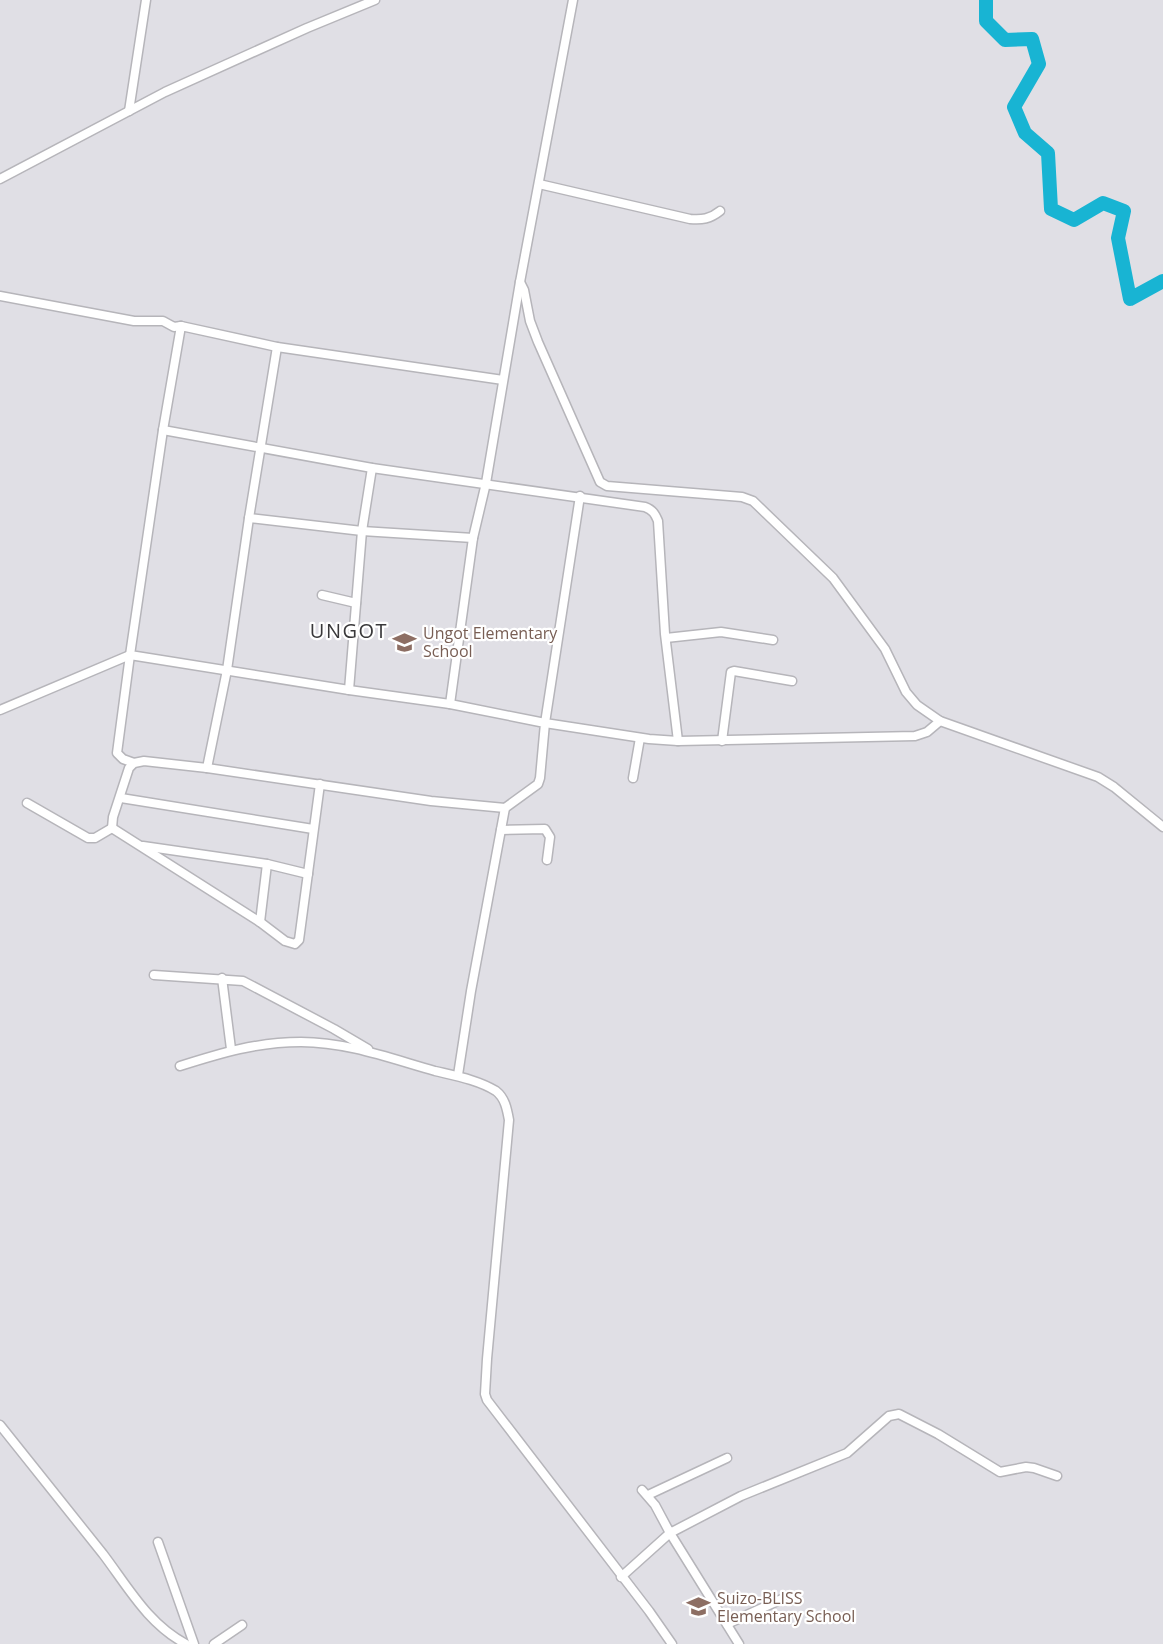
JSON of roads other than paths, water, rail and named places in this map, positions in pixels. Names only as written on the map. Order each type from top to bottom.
[{"type":"street","points":[[129,111],[146,0]]},
{"type":"street","points":[[0,179],[165,92],[375,0]]},
{"type":"street","points":[[450,704],[473,538],[486,483],[519,282],[573,0]]},
{"type":"street","points":[[539,184],[690,219],[710,218],[720,212]]},
{"type":"street","points":[[519,282],[524,290],[530,321],[538,342],[600,482],[607,486],[742,497],[753,501],[833,578],[885,650],[906,692],[917,705],[940,721],[1098,777],[1114,786],[1163,827]]},
{"type":"street","points":[[0,296],[134,321],[163,321],[174,327],[182,326],[277,347],[503,380]]},
{"type":"street","points":[[182,326],[130,655],[117,753],[123,759],[134,763],[144,761],[207,768],[431,801],[505,808],[538,784],[545,723],[580,496]]},
{"type":"street","points":[[207,768],[227,670],[277,347]]},
{"type":"street","points":[[164,430],[372,468],[580,496],[645,507],[654,512],[658,521],[666,638],[678,741]]},
{"type":"street","points":[[350,690],[362,531],[372,468]]},
{"type":"street","points":[[249,518],[362,531],[473,538]]},
{"type":"street","points":[[322,594],[356,603]]},
{"type":"street","points":[[666,638],[721,632],[773,640]]},
{"type":"street","points":[[0,710],[130,655],[450,704],[545,723],[640,738],[722,741],[915,736],[927,732],[940,721]]},
{"type":"street","points":[[722,741],[731,672],[734,670],[792,681]]},
{"type":"street","points":[[633,778],[640,738]]},
{"type":"street","points":[[112,828],[113,817],[129,768],[134,763]]},
{"type":"street","points":[[112,828],[291,944],[295,944],[299,940],[320,784]]},
{"type":"street","points":[[121,798],[313,829]]},
{"type":"street","points":[[27,803],[88,838],[95,838],[112,828]]},
{"type":"street","points":[[458,1075],[505,808]]},
{"type":"street","points":[[501,830],[545,829],[550,837],[547,860]]},
{"type":"street","points":[[140,846],[267,864],[308,874]]},
{"type":"street","points":[[260,922],[267,864]]},
{"type":"street","points":[[154,975],[243,981],[376,1054]]},
{"type":"street","points":[[222,978],[231,1049]]},
{"type":"street","points":[[329,1046],[334,1029]]},
{"type":"street","points":[[180,1066],[231,1049],[303,1042],[376,1054],[439,1072],[458,1075],[497,1092],[505,1102],[509,1119],[485,1394],[487,1400],[650,1611],[672,1644]]},
{"type":"street","points":[[621,1576],[670,1533],[741,1496],[847,1453],[889,1416],[895,1414],[902,1414],[1000,1472],[1026,1467],[1057,1476]]},
{"type":"street","points":[[0,1425],[104,1555],[140,1605],[156,1623],[186,1644]]},
{"type":"street","points":[[727,1458],[645,1493],[739,1644]]},
{"type":"street","points":[[158,1542],[194,1644]]},
{"type":"street","points":[[727,1624],[782,1599]]},
{"type":"street","points":[[214,1644],[242,1625]]},
{"type":"waterway","points":[[986,0],[986,21],[1005,40],[1032,39],[1039,64],[1014,107],[1025,133],[1048,153],[1051,209],[1074,220],[1103,203],[1124,211],[1118,238],[1130,299],[1163,281]]},
{"type":"place","name":"Ungot Elementary School","points":[[405,642]]},
{"type":"place","name":"Suizo-BLISS Elementary School","points":[[699,1607]]},
{"type":"district","name":"UNGOT","points":[[349,631]]}]
